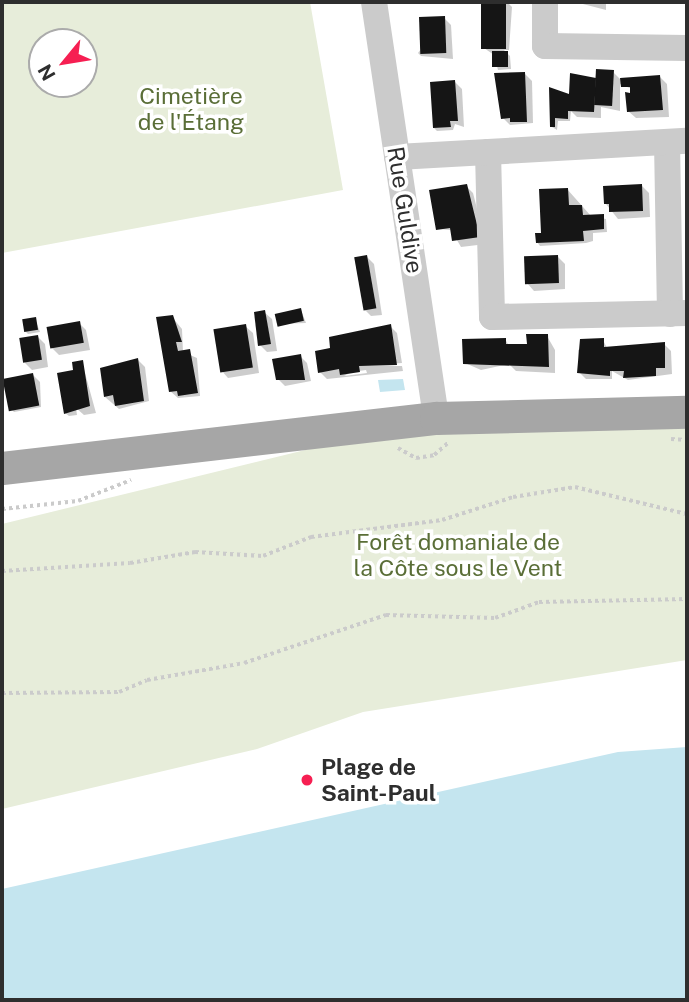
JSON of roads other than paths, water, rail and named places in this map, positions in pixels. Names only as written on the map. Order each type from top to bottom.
[{"type":"main road","points":[[2,468],[436,418],[687,412]]},
{"type":"street","name":"Rue Guldive","points":[[374,2],[436,418]]},
{"type":"street","points":[[545,2],[545,46],[687,48]]},
{"type":"street","points":[[397,157],[488,152],[677,142],[678,313],[492,317],[488,152]]},
{"type":"water","points":[[403,379],[405,390],[380,392],[378,380]]},
{"type":"water","points":[[687,747],[687,1000],[2,1000],[2,889],[618,752]]},
{"type":"place","name":"Plage de Saint-Paul","points":[[307,780]]},
{"type":"park label","name":"Cimetière de l'Étang","points":[[191,109]]},
{"type":"park label","name":"Forêt domaniale de la Côte sous le Vent","points":[[458,555]]}]
